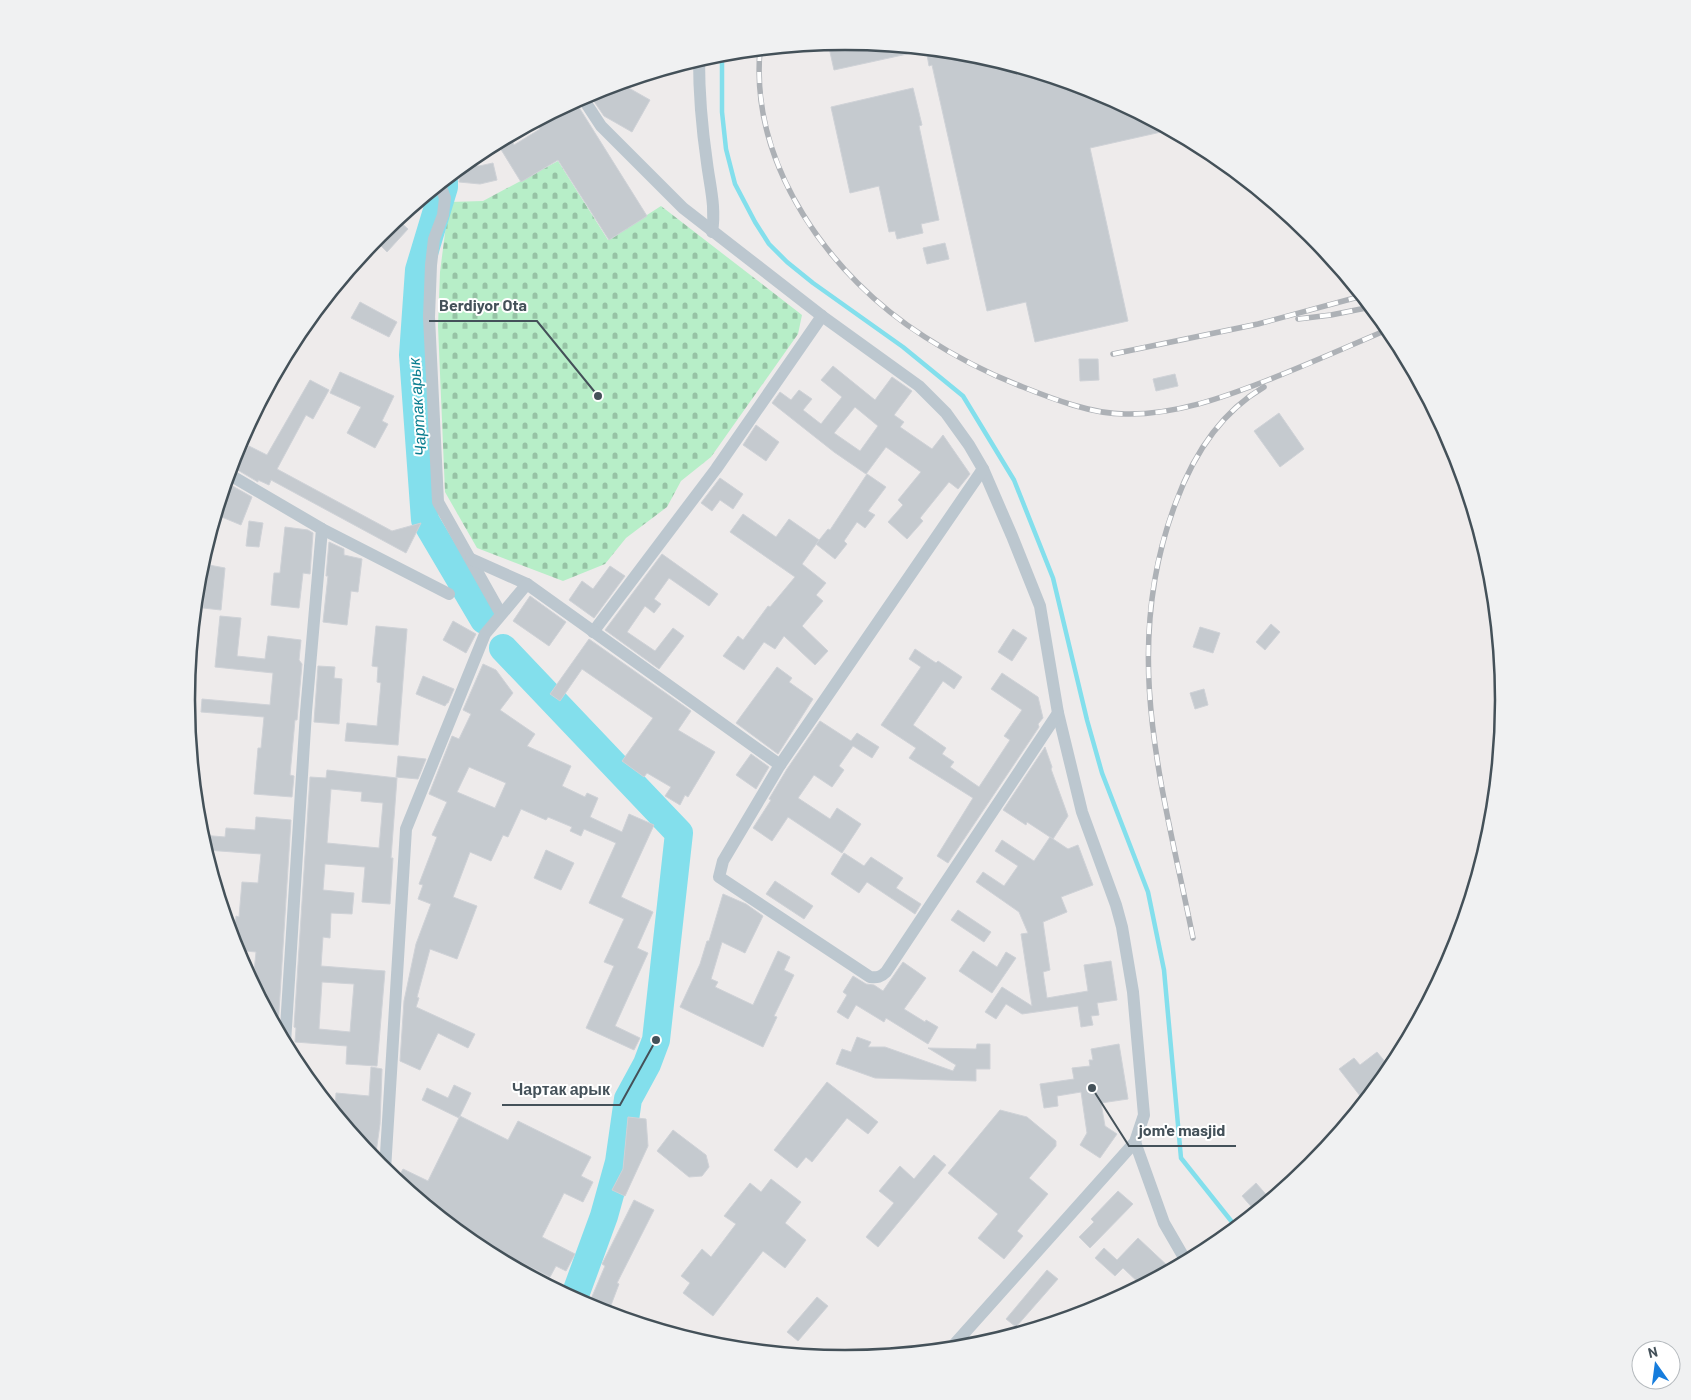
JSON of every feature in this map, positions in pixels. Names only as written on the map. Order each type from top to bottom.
[{"type":"street","points":[[699,67],[703,132],[715,215],[712,232]]},
{"type":"street","points":[[586,104],[601,126],[683,208],[822,316],[919,386],[950,418],[983,469],[1040,606],[1058,713],[1082,812],[1116,905],[1126,948],[1133,992],[1144,1115],[1135,1142],[957,1340]]},
{"type":"street","points":[[442,190],[445,198],[443,215],[434,239],[429,317],[438,502],[501,614]]},
{"type":"street","points":[[594,632],[716,469],[822,316]]},
{"type":"street","points":[[983,469],[780,765],[724,861],[719,877],[870,977],[876,978],[881,976],[886,972],[1058,713]]},
{"type":"street","points":[[235,478],[322,529],[449,594]]},
{"type":"street","points":[[286,1030],[306,712],[322,529]]},
{"type":"street","points":[[471,558],[527,584],[780,765]]},
{"type":"street","points":[[386,1160],[406,829],[485,634],[527,584]]},
{"type":"street","points":[[1135,1142],[1164,1223],[1183,1255]]},
{"type":"green space","points":[[558,161],[608,240],[661,206],[802,315],[798,334],[711,457],[681,481],[667,507],[626,538],[605,564],[563,581],[477,548],[445,492],[438,326],[440,272],[449,202],[483,201]]},
{"type":"building","points":[[830,50],[888,51],[909,54],[834,70]]},
{"type":"building","points":[[927,56],[972,62],[1014,72],[1094,99],[1161,132],[1090,148],[1128,321],[1035,342],[1026,302],[987,311],[932,65],[929,66]]},
{"type":"building","points":[[628,87],[650,100],[632,132],[604,116],[593,101]]},
{"type":"building","points":[[913,88],[922,125],[919,126],[939,220],[921,224],[923,233],[897,239],[895,231],[889,232],[879,186],[850,193],[831,107]]},
{"type":"building","points":[[579,107],[647,216],[609,240],[558,160],[521,182],[501,149],[513,142],[514,145],[540,129],[539,127]]},
{"type":"building","points":[[493,163],[497,180],[480,184],[459,182],[459,177],[476,166]]},
{"type":"building","points":[[403,224],[408,229],[387,252],[381,246]]},
{"type":"building","points":[[945,243],[949,259],[927,264],[923,248]]},
{"type":"building","points":[[360,302],[397,322],[389,337],[351,318]]},
{"type":"building","points":[[1079,359],[1098,359],[1099,380],[1080,381]]},
{"type":"building","points":[[833,366],[875,400],[892,377],[912,391],[894,415],[904,422],[900,427],[932,449],[943,435],[970,474],[958,489],[949,482],[920,518],[923,521],[907,539],[888,522],[903,505],[898,500],[921,472],[886,447],[866,474],[834,452],[772,403],[780,392],[791,400],[799,390],[812,399],[803,410],[821,424],[842,397],[821,380]],"holes":[[[855,407],[878,426],[860,451],[834,433]]]},
{"type":"building","points":[[340,372],[394,396],[382,421],[388,424],[375,448],[347,433],[361,407],[330,393]]},
{"type":"building","points":[[1175,374],[1178,386],[1156,391],[1153,379]]},
{"type":"building","points":[[310,380],[329,390],[313,419],[306,415],[277,469],[392,531],[421,523],[406,553],[271,480],[269,485],[258,480],[258,482],[238,470],[249,446],[267,455]]},
{"type":"building","points":[[1279,413],[1304,449],[1280,467],[1254,431]]},
{"type":"building","points":[[756,425],[779,442],[766,461],[743,445]]},
{"type":"building","points":[[867,474],[886,487],[868,511],[875,515],[865,528],[857,522],[844,541],[847,544],[835,559],[816,544],[828,529],[830,530]]},
{"type":"building","points":[[720,478],[743,494],[733,509],[720,500],[712,511],[701,503]]},
{"type":"building","points":[[232,486],[252,497],[241,525],[222,517]]},
{"type":"building","points":[[743,514],[776,537],[789,519],[819,540],[802,564],[826,583],[816,595],[823,601],[802,626],[828,651],[815,665],[784,636],[775,649],[764,642],[744,670],[723,656],[738,636],[743,640],[768,606],[770,607],[795,577],[730,532]]},
{"type":"building","points":[[249,521],[263,523],[259,547],[246,546]]},
{"type":"building","points":[[285,527],[308,530],[313,533],[310,574],[303,573],[299,608],[271,605],[274,573],[280,573]]},
{"type":"building","points":[[329,542],[344,549],[344,555],[362,559],[358,592],[351,591],[347,625],[323,622],[328,576],[326,576]]},
{"type":"building","points":[[662,554],[718,594],[709,606],[669,578],[654,599],[661,604],[654,613],[645,606],[627,632],[655,651],[673,628],[684,636],[659,669],[605,630]]},
{"type":"building","points":[[210,565],[225,568],[221,610],[203,608]]},
{"type":"building","points":[[610,566],[625,576],[594,618],[569,600],[582,581],[593,589]]},
{"type":"building","points":[[530,596],[566,622],[549,646],[513,621]]},
{"type":"building","points":[[220,616],[241,618],[237,656],[265,659],[268,636],[301,640],[299,660],[302,664],[290,775],[294,776],[292,797],[254,794],[258,748],[261,748],[264,717],[201,712],[202,699],[270,705],[273,673],[215,667]]},
{"type":"building","points":[[453,621],[476,634],[466,653],[443,640]]},
{"type":"building","points":[[1271,624],[1280,632],[1265,650],[1256,642]]},
{"type":"building","points":[[376,626],[407,629],[398,745],[345,741],[347,723],[377,726],[381,683],[377,682],[378,667],[372,666]]},
{"type":"building","points":[[1200,627],[1220,633],[1213,653],[1193,647]]},
{"type":"building","points":[[1013,629],[1027,638],[1012,661],[998,652]]},
{"type":"building","points":[[589,639],[691,711],[678,730],[715,752],[688,797],[685,795],[680,805],[665,796],[671,787],[647,773],[644,777],[622,761],[653,718],[582,669],[560,701],[550,694]]},
{"type":"building","points":[[915,649],[962,677],[954,689],[943,681],[913,725],[946,748],[942,754],[954,762],[950,767],[979,787],[1010,740],[1004,736],[1022,710],[991,689],[1002,673],[1038,697],[1043,718],[1038,724],[1039,727],[948,863],[937,856],[973,798],[909,758],[916,748],[881,725],[921,667],[909,659]]},
{"type":"building","points":[[483,664],[496,670],[513,693],[500,710],[535,734],[527,746],[571,766],[562,786],[585,797],[587,793],[598,798],[590,817],[622,832],[629,814],[654,825],[621,897],[653,912],[637,948],[648,953],[615,1026],[640,1038],[634,1050],[586,1028],[614,966],[604,962],[624,919],[589,903],[616,843],[584,829],[581,836],[570,831],[572,827],[548,817],[546,820],[521,809],[508,837],[503,835],[491,861],[470,852],[453,897],[477,906],[457,959],[430,949],[417,997],[419,998],[416,1007],[475,1034],[468,1048],[438,1033],[420,1070],[400,1061],[404,1001],[416,944],[431,904],[418,899],[423,885],[419,884],[437,837],[432,835],[447,802],[429,794],[452,736],[459,739],[471,714],[463,710]],"holes":[[[469,767],[506,783],[495,808],[457,792]]]},
{"type":"building","points":[[318,666],[335,667],[334,678],[342,679],[339,724],[314,722]]},
{"type":"building","points":[[777,667],[792,678],[789,682],[813,699],[778,754],[736,723]]},
{"type":"building","points":[[423,676],[454,689],[445,706],[416,694]]},
{"type":"building","points":[[1204,689],[1208,705],[1195,709],[1190,693]]},
{"type":"building","points":[[820,721],[851,741],[857,733],[879,747],[872,758],[853,746],[839,766],[844,770],[832,787],[814,775],[798,798],[830,819],[837,808],[861,824],[842,853],[788,817],[772,841],[753,828],[771,800],[769,799],[787,769]]},
{"type":"building","points":[[1045,747],[1068,816],[1053,839],[1027,822],[1026,825],[1003,810]]},
{"type":"building","points":[[751,754],[769,767],[756,789],[736,775]]},
{"type":"building","points":[[398,756],[426,759],[418,779],[396,777]]},
{"type":"building","points":[[327,770],[397,778],[391,858],[393,858],[390,904],[362,902],[365,867],[325,864],[323,890],[354,893],[352,914],[331,913],[330,938],[323,937],[321,966],[385,971],[377,1066],[346,1064],[347,1046],[295,1042],[296,1028],[294,1027],[310,777],[326,778]],"holes":[[[331,789],[362,792],[361,801],[383,803],[379,848],[327,843]],[[322,982],[354,984],[350,1032],[319,1029]]]},
{"type":"building","points":[[256,817],[291,820],[279,1017],[254,969],[256,952],[246,951],[235,924],[236,916],[239,917],[242,882],[258,883],[261,854],[214,851],[210,836],[225,837],[226,828],[255,830]]},
{"type":"building","points":[[1050,837],[1068,849],[1078,845],[1093,885],[1061,897],[1067,912],[1043,922],[1050,970],[1043,972],[1047,998],[1088,991],[1084,965],[1111,961],[1117,1000],[1097,1003],[1099,1015],[1091,1016],[1093,1025],[1081,1027],[1078,1006],[1022,1014],[1006,1004],[996,1019],[985,1012],[1002,987],[1032,1006],[1021,934],[1028,933],[1019,912],[976,882],[983,872],[1004,886],[1018,866],[995,851],[1002,840],[1034,861]]},
{"type":"building","points":[[546,850],[574,863],[561,890],[534,878]]},
{"type":"building","points":[[844,853],[864,866],[871,857],[903,878],[896,888],[921,904],[915,914],[867,882],[859,893],[831,874]]},
{"type":"building","points":[[775,881],[813,906],[804,919],[766,894]]},
{"type":"building","points":[[723,894],[746,904],[763,916],[745,953],[722,942],[711,979],[718,982],[715,987],[753,1005],[778,951],[790,957],[784,970],[794,975],[774,1016],[777,1017],[763,1047],[680,1007],[700,964],[707,941],[709,941]]},
{"type":"building","points":[[958,910],[991,932],[984,942],[951,920]]},
{"type":"building","points":[[973,951],[997,967],[1006,952],[1016,958],[992,993],[959,971]]},
{"type":"building","points":[[903,962],[926,978],[904,1009],[925,1022],[926,1020],[938,1027],[928,1044],[886,1018],[884,1022],[856,1005],[848,1019],[837,1012],[847,995],[843,992],[853,976],[883,991]]},
{"type":"building","points":[[857,1037],[871,1042],[868,1047],[885,1047],[953,1071],[956,1065],[928,1048],[976,1049],[977,1044],[990,1044],[990,1069],[976,1069],[976,1081],[875,1078],[836,1064],[842,1049],[851,1052]]},
{"type":"building","points":[[1119,1044],[1128,1099],[1101,1103],[1105,1126],[1117,1134],[1100,1158],[1080,1145],[1087,1133],[1081,1092],[1057,1096],[1058,1106],[1044,1108],[1040,1084],[1074,1079],[1072,1068],[1090,1066],[1089,1060],[1093,1060],[1091,1049]]},
{"type":"building","points":[[1377,1052],[1385,1062],[1361,1097],[1339,1069],[1354,1058],[1360,1065]]},
{"type":"building","points":[[371,1067],[382,1069],[380,1124],[376,1150],[335,1103],[336,1093],[369,1096]]},
{"type":"building","points":[[827,1082],[878,1122],[868,1134],[847,1118],[812,1162],[806,1157],[797,1168],[774,1150]]},
{"type":"building","points":[[454,1085],[471,1093],[459,1118],[422,1100],[427,1088],[448,1098]]},
{"type":"building","points":[[1000,1110],[1027,1117],[1056,1141],[1056,1146],[1029,1178],[1048,1194],[1017,1231],[1023,1236],[1004,1259],[978,1238],[998,1214],[948,1173]]},
{"type":"building","points":[[460,1116],[508,1140],[518,1121],[591,1157],[581,1176],[593,1182],[583,1202],[564,1193],[542,1237],[575,1254],[566,1271],[556,1266],[550,1277],[511,1257],[484,1240],[450,1216],[401,1174],[403,1169],[428,1181]]},
{"type":"building","points":[[628,1117],[646,1119],[648,1146],[625,1196],[612,1190],[623,1169]]},
{"type":"building","points":[[673,1130],[706,1155],[709,1167],[702,1176],[689,1177],[657,1151]]},
{"type":"building","points":[[934,1155],[946,1165],[878,1247],[866,1237],[894,1203],[879,1191],[900,1166],[914,1179]]},
{"type":"building","points":[[771,1179],[801,1202],[785,1223],[806,1240],[785,1268],[763,1251],[713,1316],[683,1293],[690,1283],[681,1276],[702,1249],[711,1257],[736,1224],[724,1216],[750,1183],[761,1192]]},
{"type":"building","points":[[1256,1183],[1267,1195],[1252,1207],[1242,1196]]},
{"type":"building","points":[[1118,1191],[1133,1204],[1090,1248],[1079,1237],[1094,1222],[1091,1219]]},
{"type":"building","points":[[634,1200],[654,1210],[617,1283],[619,1284],[611,1306],[591,1298],[605,1266],[602,1264]]},
{"type":"building","points":[[1138,1238],[1167,1265],[1137,1281],[1123,1268],[1115,1276],[1095,1258],[1104,1248],[1117,1260]]},
{"type":"building","points":[[1047,1270],[1058,1279],[1016,1327],[1006,1319]]},
{"type":"building","points":[[817,1297],[828,1306],[798,1341],[787,1332]]},
{"type":"waterway","points":[[722,62],[722,112],[726,149],[735,184],[769,244],[787,262],[813,283],[903,347],[963,396],[1014,480],[1053,578],[1087,720],[1102,773],[1148,892],[1164,970],[1181,1158],[1232,1222]]},
{"type":"waterway","name":"Чартак арык","points":[[443,190],[419,270],[413,355],[425,520],[484,620]]},
{"type":"waterway","name":"Чартак арык","points":[[503,648],[679,833],[656,1040],[647,1064],[628,1099],[619,1162],[604,1216],[576,1291]]},
{"type":"railway","points":[[760,56],[760,93],[768,135],[783,176],[803,215],[828,250],[858,283],[890,312],[925,337],[998,377],[1086,409],[1125,414],[1162,412],[1198,404],[1233,393],[1299,368],[1381,332]]},
{"type":"railway","points":[[1113,354],[1258,324],[1356,298]]},
{"type":"railway","points":[[1298,319],[1364,308]]},
{"type":"railway","points":[[1193,938],[1159,773],[1152,720],[1148,666],[1150,612],[1159,557],[1176,502],[1191,468],[1210,437],[1222,422],[1234,409],[1264,387]]},
{"type":"place","name":"Berdiyor Ota","points":[[598,396]]},
{"type":"place","name":"Чартак арык","points":[[656,1040]]},
{"type":"place","name":"jom'e masjid","points":[[1092,1088]]}]
